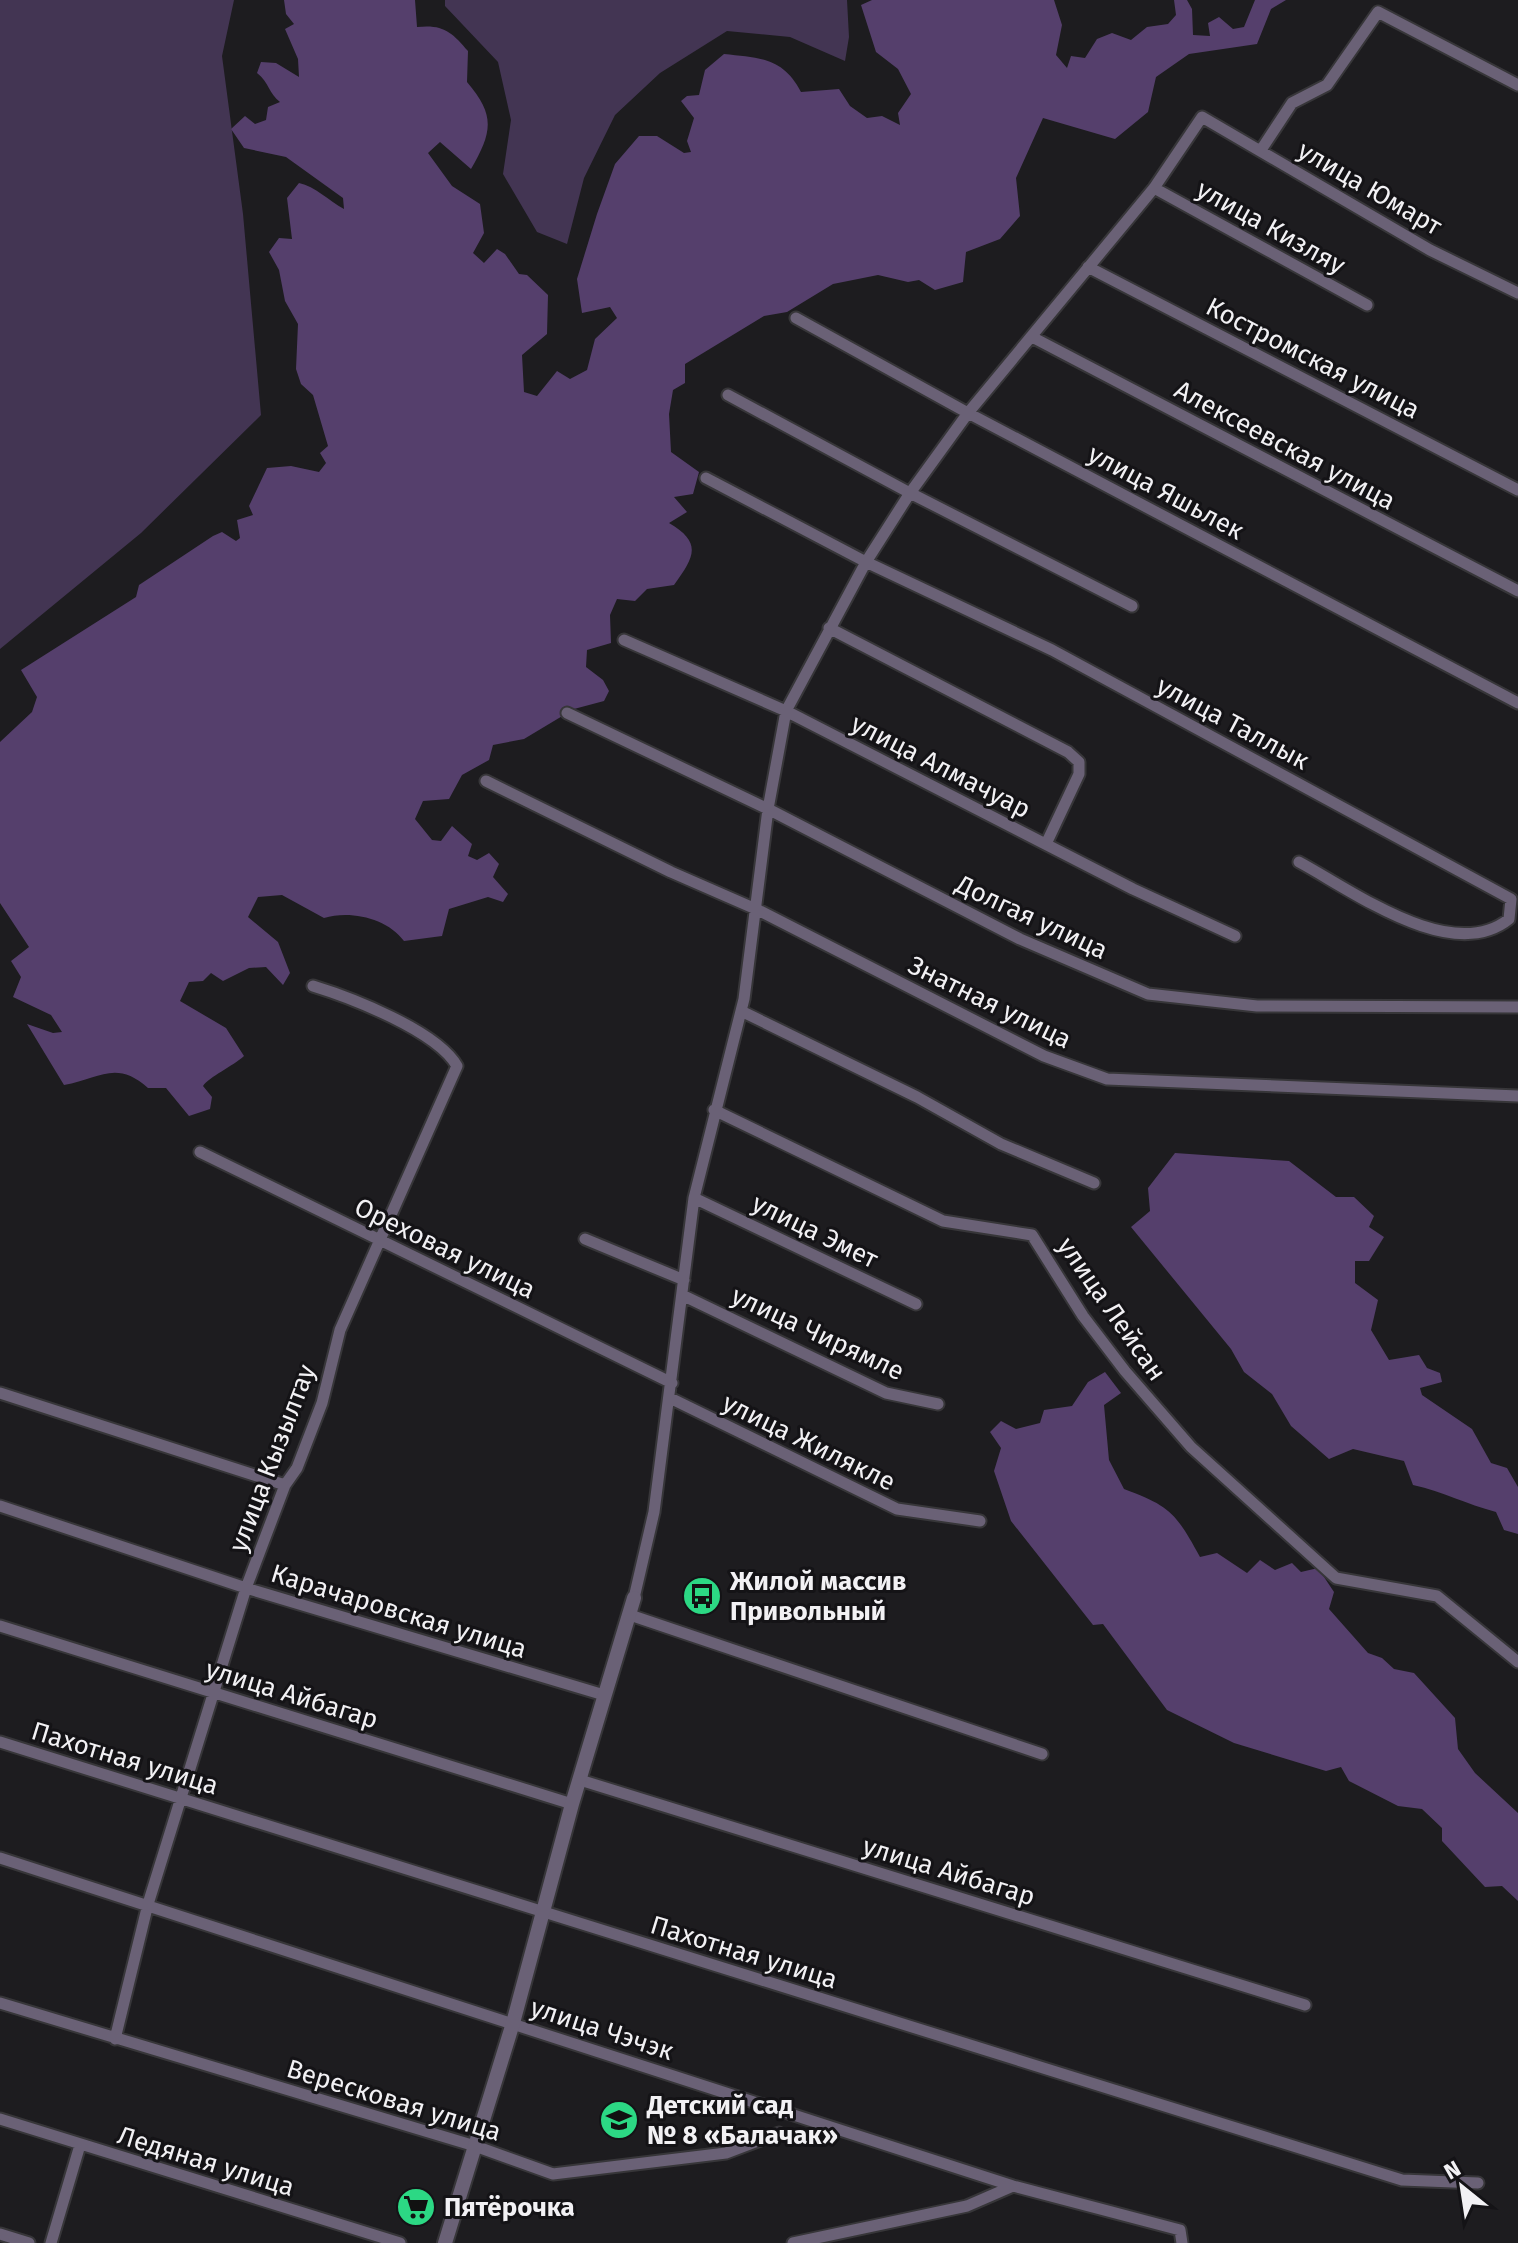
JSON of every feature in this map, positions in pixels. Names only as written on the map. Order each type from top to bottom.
[{"type":"street","points":[[1261,150],[1292,103],[1327,85],[1378,12],[1518,85]]},
{"type":"street","name":"улица Юмарт","points":[[1154,188],[1202,117],[1430,250],[1518,293]]},
{"type":"street","points":[[445,2243],[513,2023],[572,1804],[630,1615],[654,1512],[694,1198],[741,1011],[758,910],[768,809],[786,711],[866,562],[910,493],[968,413],[1154,188]]},
{"type":"street","name":"улица Кизляу","points":[[1154,188],[1367,305]]},
{"type":"street","name":"Костромская улица","points":[[1088,267],[1518,490]]},
{"type":"street","name":"улица Яшьлек","points":[[796,318],[968,413],[1518,703]]},
{"type":"street","name":"Алексеевская улица","points":[[1032,337],[1518,591]]},
{"type":"street","points":[[728,395],[910,493],[1132,606]]},
{"type":"street","name":"улица Таллык","points":[[706,478],[866,562],[1052,650],[1511,899],[1509,919],[1495,930],[1463,935],[1433,931],[1299,862]]},
{"type":"street","points":[[829,628],[1068,752],[1079,762],[1079,774],[1046,844]]},
{"type":"street","name":"улица Алмачуар","points":[[624,640],[786,711],[1046,844],[1235,936]]},
{"type":"street","name":"Долгая улица","points":[[567,713],[768,809],[1020,939],[1148,994],[1257,1006],[1518,1007]]},
{"type":"street","name":"Знатная улица","points":[[486,781],[671,872],[758,910],[1044,1056],[1107,1079],[1518,1096]]},
{"type":"street","name":"улица Кызылтау","points":[[115,2039],[148,1904],[216,1693],[246,1588],[285,1485],[297,1468],[322,1403],[340,1330],[457,1066],[450,1054],[435,1042],[338,994],[313,986]]},
{"type":"street","points":[[741,1011],[917,1097],[1001,1144],[1094,1183]]},
{"type":"street","name":"улица Лейсан","points":[[714,1110],[943,1221],[1032,1235],[1091,1327],[1191,1447],[1336,1578],[1437,1596],[1518,1662]]},
{"type":"street","name":"Ореховая улица","points":[[200,1152],[672,1383]]},
{"type":"street","name":"улица Эмет","points":[[694,1198],[916,1304]]},
{"type":"street","points":[[585,1239],[684,1280]]},
{"type":"street","name":"улица Чирямле","points":[[682,1295],[886,1393],[938,1404]]},
{"type":"street","points":[[0,1393],[285,1485]]},
{"type":"street","name":"улица Жилякле","points":[[670,1398],[897,1509],[980,1521]]},
{"type":"street","name":"Карачаровская улица","points":[[0,1506],[246,1588],[604,1695]]},
{"type":"street","points":[[630,1615],[1042,1754]]},
{"type":"street","name":"улица Айбагар","points":[[0,1626],[572,1804]]},
{"type":"street","name":"Пахотная улица","points":[[0,1742],[1402,2180],[1478,2183]]},
{"type":"street","name":"улица Айбагар","points":[[580,1780],[1305,2005]]},
{"type":"street","name":"улица Чэчэк","points":[[0,1858],[1013,2186],[1180,2230],[1182,2243]]},
{"type":"street","name":"Вересковая улица","points":[[0,2003],[475,2146],[553,2174],[726,2153],[779,2133]]},
{"type":"street","name":"Ледяная улица","points":[[0,2119],[400,2243]]},
{"type":"street","points":[[51,2243],[80,2145]]},
{"type":"street","points":[[793,2243],[967,2206],[1013,2186]]},
{"type":"street","points":[[0,2234],[29,2243]]},
{"type":"shaded area","points":[[0,0],[234,0],[222,56],[243,214],[261,415],[141,533],[0,649]]},
{"type":"shaded area","points":[[284,0],[415,0],[417,27],[440,28],[468,51],[467,82],[487,115],[487,134],[483,145],[471,169],[440,142],[428,153],[452,186],[480,204],[484,233],[473,253],[484,263],[497,249],[505,254],[519,274],[527,275],[548,295],[547,334],[522,355],[524,392],[537,396],[557,371],[570,379],[587,370],[595,339],[617,318],[610,307],[582,313],[577,279],[615,164],[639,136],[657,136],[684,153],[691,152],[687,141],[694,118],[681,101],[687,96],[699,95],[705,70],[724,54],[769,61],[786,72],[801,92],[839,89],[850,106],[867,118],[882,116],[900,125],[898,113],[911,94],[898,69],[876,52],[861,5],[872,0],[1054,0],[1062,25],[1056,55],[1067,68],[1071,56],[1085,58],[1097,39],[1112,33],[1131,40],[1147,27],[1168,24],[1176,15],[1174,0],[1187,0],[1192,9],[1193,35],[1210,36],[1208,23],[1219,17],[1233,29],[1244,27],[1255,0],[1286,0],[1271,9],[1257,44],[1189,54],[1156,77],[1148,112],[1115,139],[1043,118],[1016,178],[1020,216],[1000,239],[966,252],[963,282],[935,290],[919,280],[908,282],[878,275],[833,284],[787,312],[764,316],[685,364],[685,383],[673,390],[669,414],[671,452],[699,472],[693,494],[674,497],[687,512],[669,523],[680,530],[691,544],[692,551],[686,566],[674,585],[647,589],[635,601],[617,599],[610,615],[611,643],[587,650],[586,667],[603,680],[609,691],[604,701],[574,709],[524,739],[493,745],[489,760],[462,775],[449,799],[423,801],[415,819],[432,840],[441,841],[452,826],[472,844],[468,856],[477,860],[489,853],[499,864],[493,877],[508,894],[503,902],[488,897],[449,909],[442,936],[404,941],[388,927],[367,918],[345,915],[324,918],[282,895],[258,897],[248,917],[278,942],[290,973],[283,985],[266,967],[249,968],[223,981],[211,973],[203,981],[189,982],[180,1001],[226,1028],[244,1056],[203,1086],[212,1097],[210,1109],[189,1116],[166,1088],[148,1088],[126,1074],[107,1073],[64,1085],[27,1024],[53,1033],[62,1032],[51,1015],[13,997],[21,977],[11,961],[29,947],[0,903],[0,742],[32,712],[37,697],[21,670],[136,597],[139,585],[213,536],[222,532],[236,541],[240,538],[237,520],[253,515],[249,506],[267,468],[291,466],[319,472],[326,463],[320,453],[328,446],[313,395],[301,384],[296,369],[298,324],[285,301],[279,270],[269,252],[279,238],[292,239],[287,198],[299,183],[316,190],[344,209],[343,198],[286,157],[244,148],[231,129],[245,116],[255,124],[266,120],[268,107],[280,102],[257,73],[261,62],[276,63],[299,77],[298,59],[285,29],[294,24],[286,14]]},
{"type":"shaded area","points":[[445,0],[847,0],[849,37],[845,61],[790,37],[727,31],[660,73],[615,115],[584,178],[567,244],[537,232],[503,174],[511,120],[498,62],[445,6]]},
{"type":"shaded area","points":[[1175,1153],[1289,1161],[1336,1197],[1354,1197],[1374,1216],[1369,1227],[1384,1237],[1369,1261],[1355,1261],[1355,1283],[1378,1300],[1371,1330],[1389,1360],[1419,1355],[1427,1368],[1440,1373],[1442,1382],[1420,1388],[1422,1395],[1472,1429],[1491,1463],[1507,1468],[1518,1487],[1518,1534],[1504,1530],[1496,1512],[1413,1485],[1404,1461],[1353,1449],[1329,1459],[1291,1426],[1272,1394],[1244,1372],[1231,1349],[1131,1227],[1150,1211],[1148,1188]]},
{"type":"shaded area","points":[[1105,1372],[1121,1393],[1104,1405],[1109,1460],[1124,1489],[1162,1506],[1170,1513],[1200,1557],[1217,1553],[1247,1573],[1260,1560],[1275,1570],[1292,1563],[1301,1572],[1318,1568],[1334,1592],[1329,1609],[1368,1653],[1382,1658],[1394,1669],[1414,1673],[1455,1718],[1458,1749],[1475,1773],[1518,1813],[1518,1901],[1502,1886],[1485,1887],[1442,1841],[1442,1828],[1422,1809],[1398,1806],[1349,1781],[1341,1767],[1326,1771],[1234,1743],[1167,1710],[1103,1624],[1093,1625],[1011,1521],[994,1471],[1001,1448],[990,1432],[1001,1421],[1016,1429],[1040,1423],[1044,1410],[1072,1406],[1088,1382]]},
{"type":"place","name":"Жилой массив Привольный","points":[[702,1596]]},
{"type":"place","name":"Детский сад № 8 «Балачак»","points":[[619,2120]]},
{"type":"place","name":"Пятёрочка","points":[[416,2207]]}]
